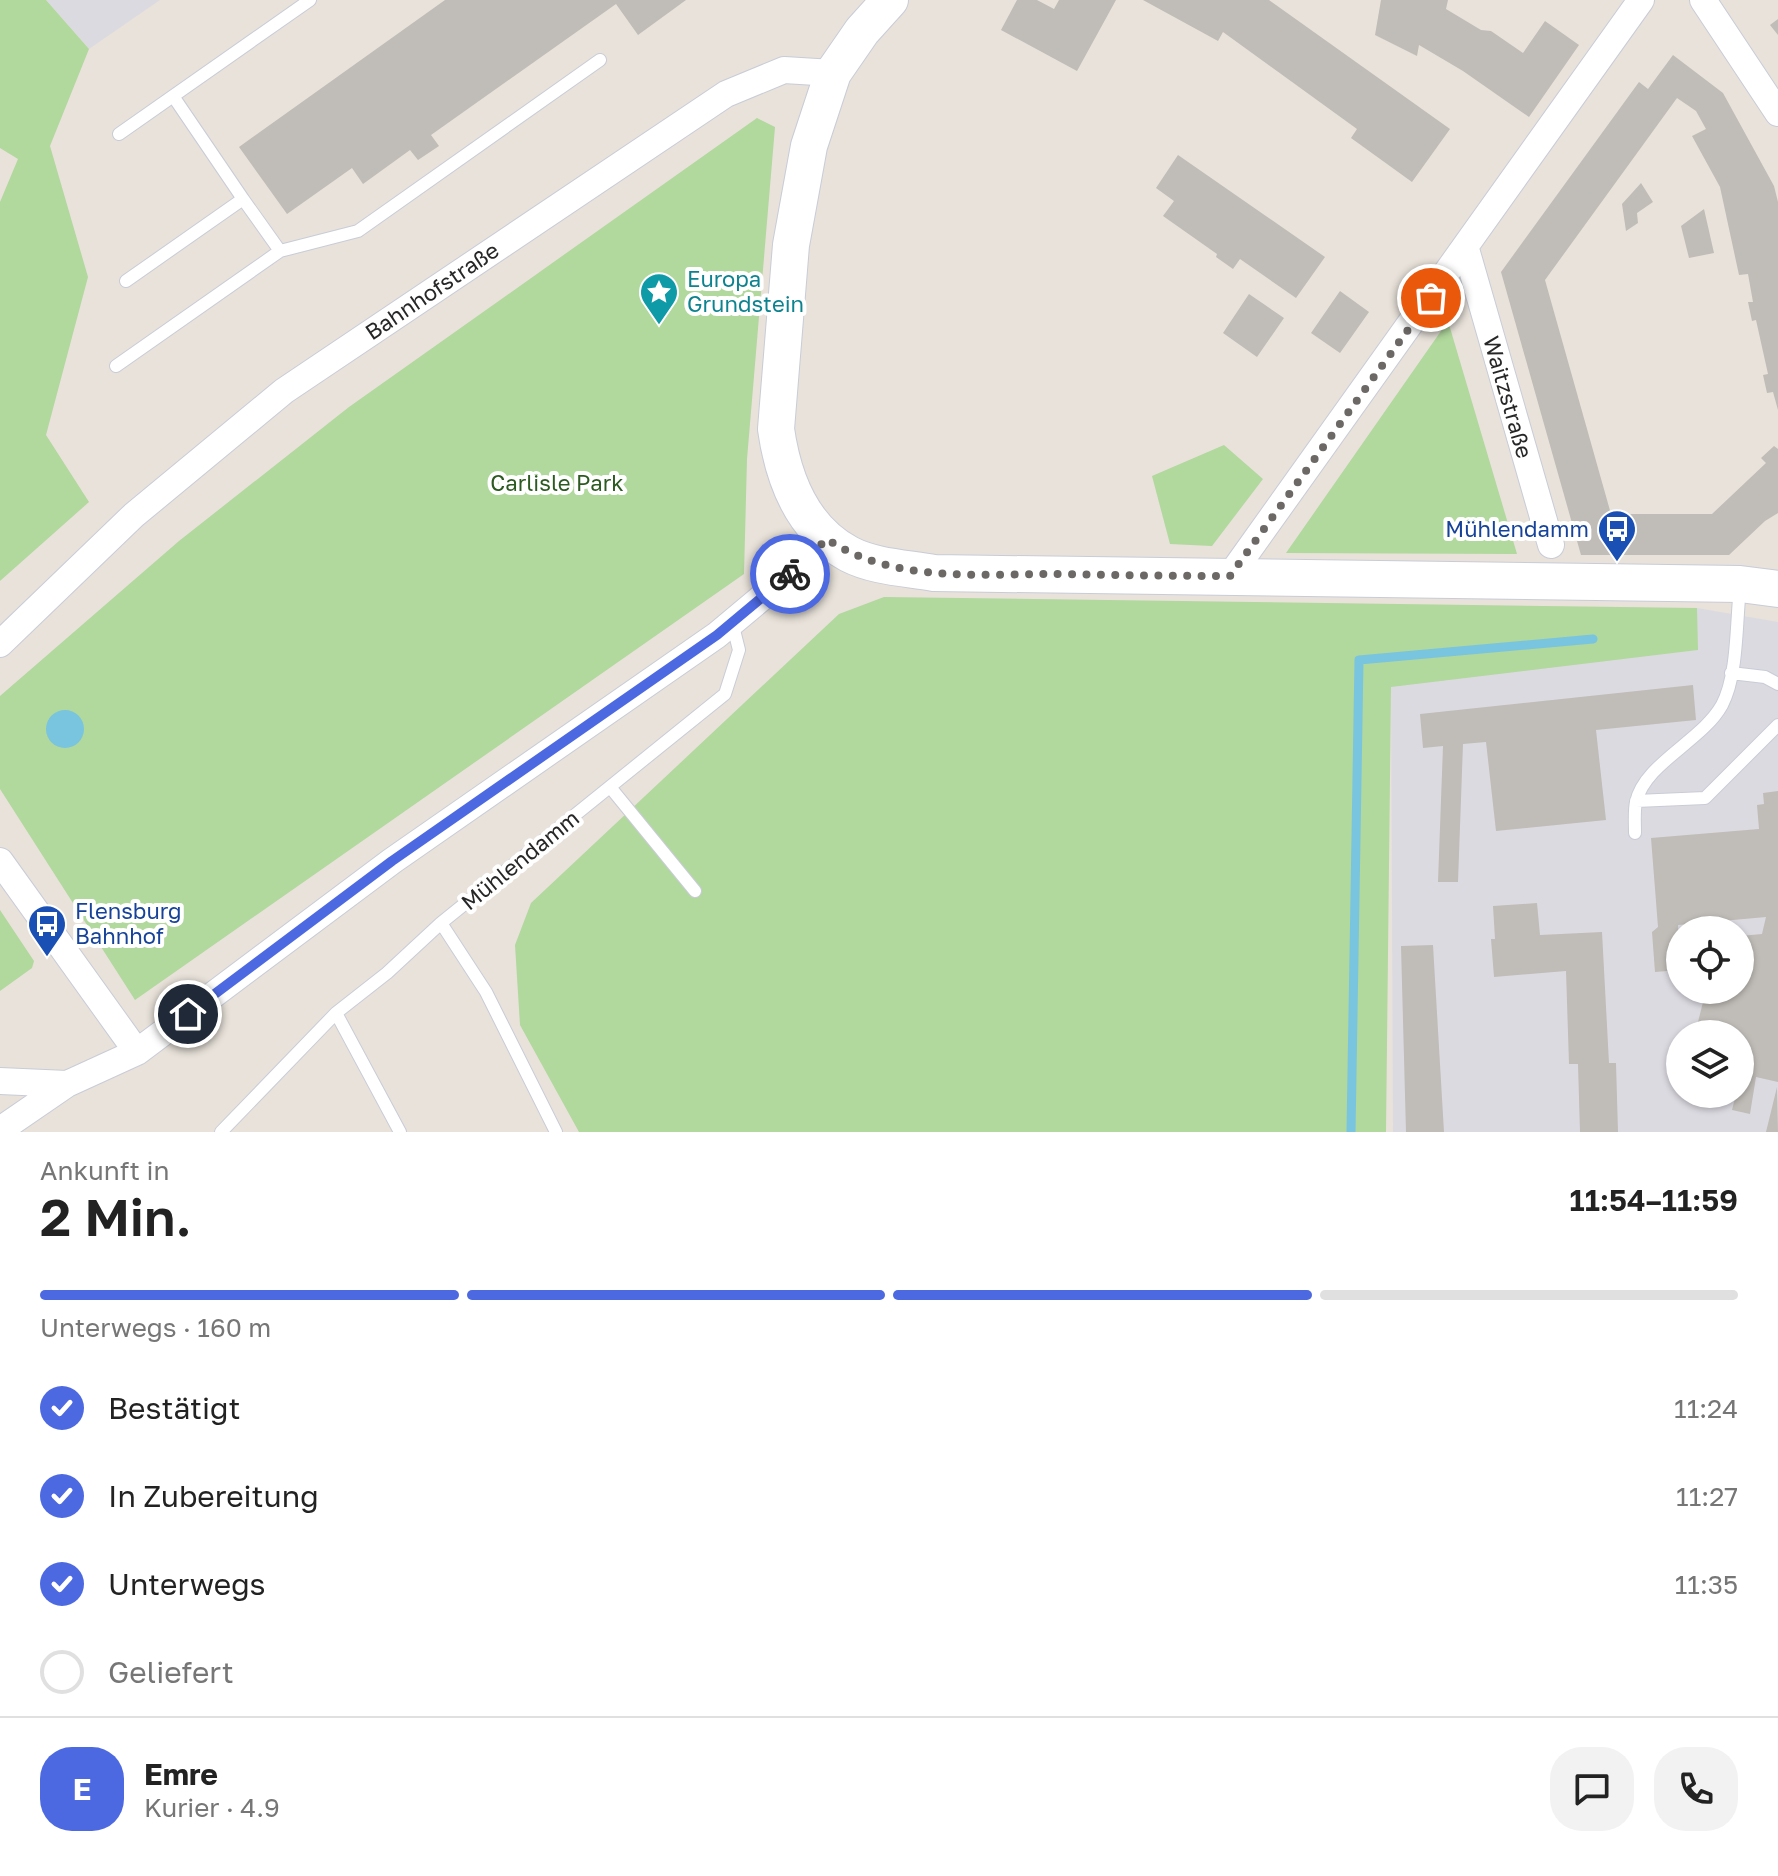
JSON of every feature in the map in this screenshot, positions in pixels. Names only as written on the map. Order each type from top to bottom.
[{"type":"street","points":[[890,0],[862,31],[833,73],[809,146],[791,245],[776,429],[789,484],[805,514],[827,539],[849,554],[875,563],[934,573],[1740,584],[1778,589]]},
{"type":"street","points":[[1230,576],[1641,0]]},
{"type":"street","points":[[1703,0],[1778,113]]},
{"type":"street","name":"Bahnhofstraße","points":[[0,644],[134,515],[284,391],[726,94],[784,70],[833,73]]},
{"type":"street","name":"Waitzstraße","points":[[1466,249],[1551,545]]},
{"type":"street","points":[[0,1130],[67,1084],[137,1052],[392,861],[717,635],[827,539]]},
{"type":"street","points":[[0,861],[137,1052]]},
{"type":"street","points":[[0,1081],[67,1084]]},
{"type":"lane","points":[[119,134],[310,0]]},
{"type":"lane","points":[[116,366],[280,251],[358,231],[600,60]]},
{"type":"lane","points":[[173,96],[280,251]]},
{"type":"lane","points":[[126,281],[243,199]]},
{"type":"lane","points":[[1635,833],[1636,801],[1649,777],[1706,727],[1723,703],[1731,673],[1740,584]]},
{"type":"lane","name":"Mühlendamm","points":[[556,1132],[486,992],[441,923],[725,694],[739,650],[732,622]]},
{"type":"lane","points":[[1731,673],[1765,677],[1778,684]]},
{"type":"lane","points":[[1636,801],[1705,798],[1778,725]]},
{"type":"lane","points":[[610,787],[695,891]]},
{"type":"lane","points":[[221,1132],[336,1013],[387,973],[441,923]]},
{"type":"lane","points":[[336,1013],[400,1132]]},
{"type":"shaded area","points":[[46,0],[160,0],[89,49]]},
{"type":"shaded area","points":[[1697,608],[1778,622],[1778,1132],[1393,1132],[1391,686],[1697,650]]},
{"type":"green space","points":[[0,0],[46,0],[89,49],[50,146],[88,277],[46,435],[89,502],[0,581],[0,202],[18,159],[0,148]]},
{"type":"green space","name":"Carlisle Park","points":[[757,118],[775,127],[747,459],[744,574],[135,1000],[0,789],[0,696],[179,541],[349,407]]},
{"type":"green space","points":[[1448,321],[1517,554],[1286,553]]},
{"type":"green space","points":[[1224,445],[1263,479],[1212,546],[1170,544],[1152,476]]},
{"type":"green space","points":[[884,597],[1697,608],[1698,650],[1391,687],[1386,1132],[579,1132],[520,1025],[515,945],[531,903],[839,614]]},
{"type":"green space","points":[[0,910],[34,961],[32,968],[0,991]]},
{"type":"water","points":[[65,710],[78,716],[84,729],[78,742],[65,748],[52,742],[46,729],[52,716]]},
{"type":"building","points":[[445,0],[686,0],[638,35],[616,4],[431,135],[439,146],[418,160],[410,150],[363,184],[352,168],[287,214],[239,147]]},
{"type":"building","points":[[1017,0],[1037,0],[1054,9],[1059,0],[1116,0],[1077,71],[1001,30]]},
{"type":"building","points":[[1143,0],[1269,0],[1450,129],[1412,182],[1351,138],[1357,129],[1223,32],[1218,41]]},
{"type":"building","points":[[1381,0],[1448,0],[1446,9],[1481,30],[1491,31],[1523,53],[1545,21],[1579,45],[1529,117],[1419,45],[1417,56],[1375,35]]},
{"type":"building","points":[[1778,19],[1778,35],[1770,25]]},
{"type":"building","points":[[1673,55],[1723,93],[1774,186],[1778,202],[1778,410],[1773,392],[1767,393],[1763,375],[1768,374],[1756,320],[1752,321],[1748,302],[1753,302],[1748,274],[1739,275],[1720,187],[1692,136],[1706,129],[1696,111],[1677,98],[1545,280],[1611,514],[1712,514],[1766,463],[1761,458],[1774,446],[1778,449],[1778,513],[1729,555],[1581,555],[1501,272],[1639,82],[1648,89]]},
{"type":"building","points":[[1178,155],[1325,257],[1296,298],[1240,259],[1233,269],[1163,216],[1174,201],[1156,188]]},
{"type":"building","points":[[1641,183],[1653,202],[1637,213],[1638,223],[1626,231],[1622,204]]},
{"type":"building","points":[[1704,209],[1714,253],[1689,258],[1681,226]]},
{"type":"building","points":[[1340,291],[1369,312],[1340,353],[1311,333]]},
{"type":"building","points":[[1249,294],[1284,318],[1257,357],[1223,333]]},
{"type":"building","points":[[1693,685],[1696,720],[1596,730],[1606,820],[1496,831],[1486,742],[1463,744],[1458,882],[1438,882],[1443,746],[1423,748],[1420,714]]},
{"type":"building","points":[[1778,791],[1778,1082],[1756,1077],[1754,1089],[1754,1020],[1698,1020],[1702,1004],[1754,1004],[1754,935],[1762,934],[1766,917],[1666,916],[1666,971],[1655,972],[1652,932],[1658,927],[1651,838],[1759,829],[1757,805],[1764,804],[1763,793]]},
{"type":"building","points":[[1537,903],[1540,935],[1602,932],[1609,1063],[1616,1063],[1618,1132],[1580,1132],[1578,1064],[1569,1064],[1566,971],[1494,977],[1491,939],[1495,939],[1493,906]]},
{"type":"building","points":[[1433,945],[1444,1132],[1406,1132],[1401,946]]},
{"type":"building","points":[[1777,1087],[1778,1132],[1766,1132]]},
{"type":"building","points":[[1732,1108],[1751,1108],[1750,1114]]},
{"type":"waterway","points":[[1351,1132],[1359,660],[1593,639]]},
{"type":"way so far","points":[[790,574],[827,539],[849,554],[875,563],[934,573],[1230,576],[1431,298]]},
{"type":"place","name":"Europa Grundstein","points":[[659,326]]},
{"type":"place","name":"Mühlendamm","points":[[1617,563]]},
{"type":"place","name":"Flensburg Bahnhof","points":[[47,958]]},
{"type":"route","points":[[188,1014],[392,861],[717,635],[790,574]]}]
